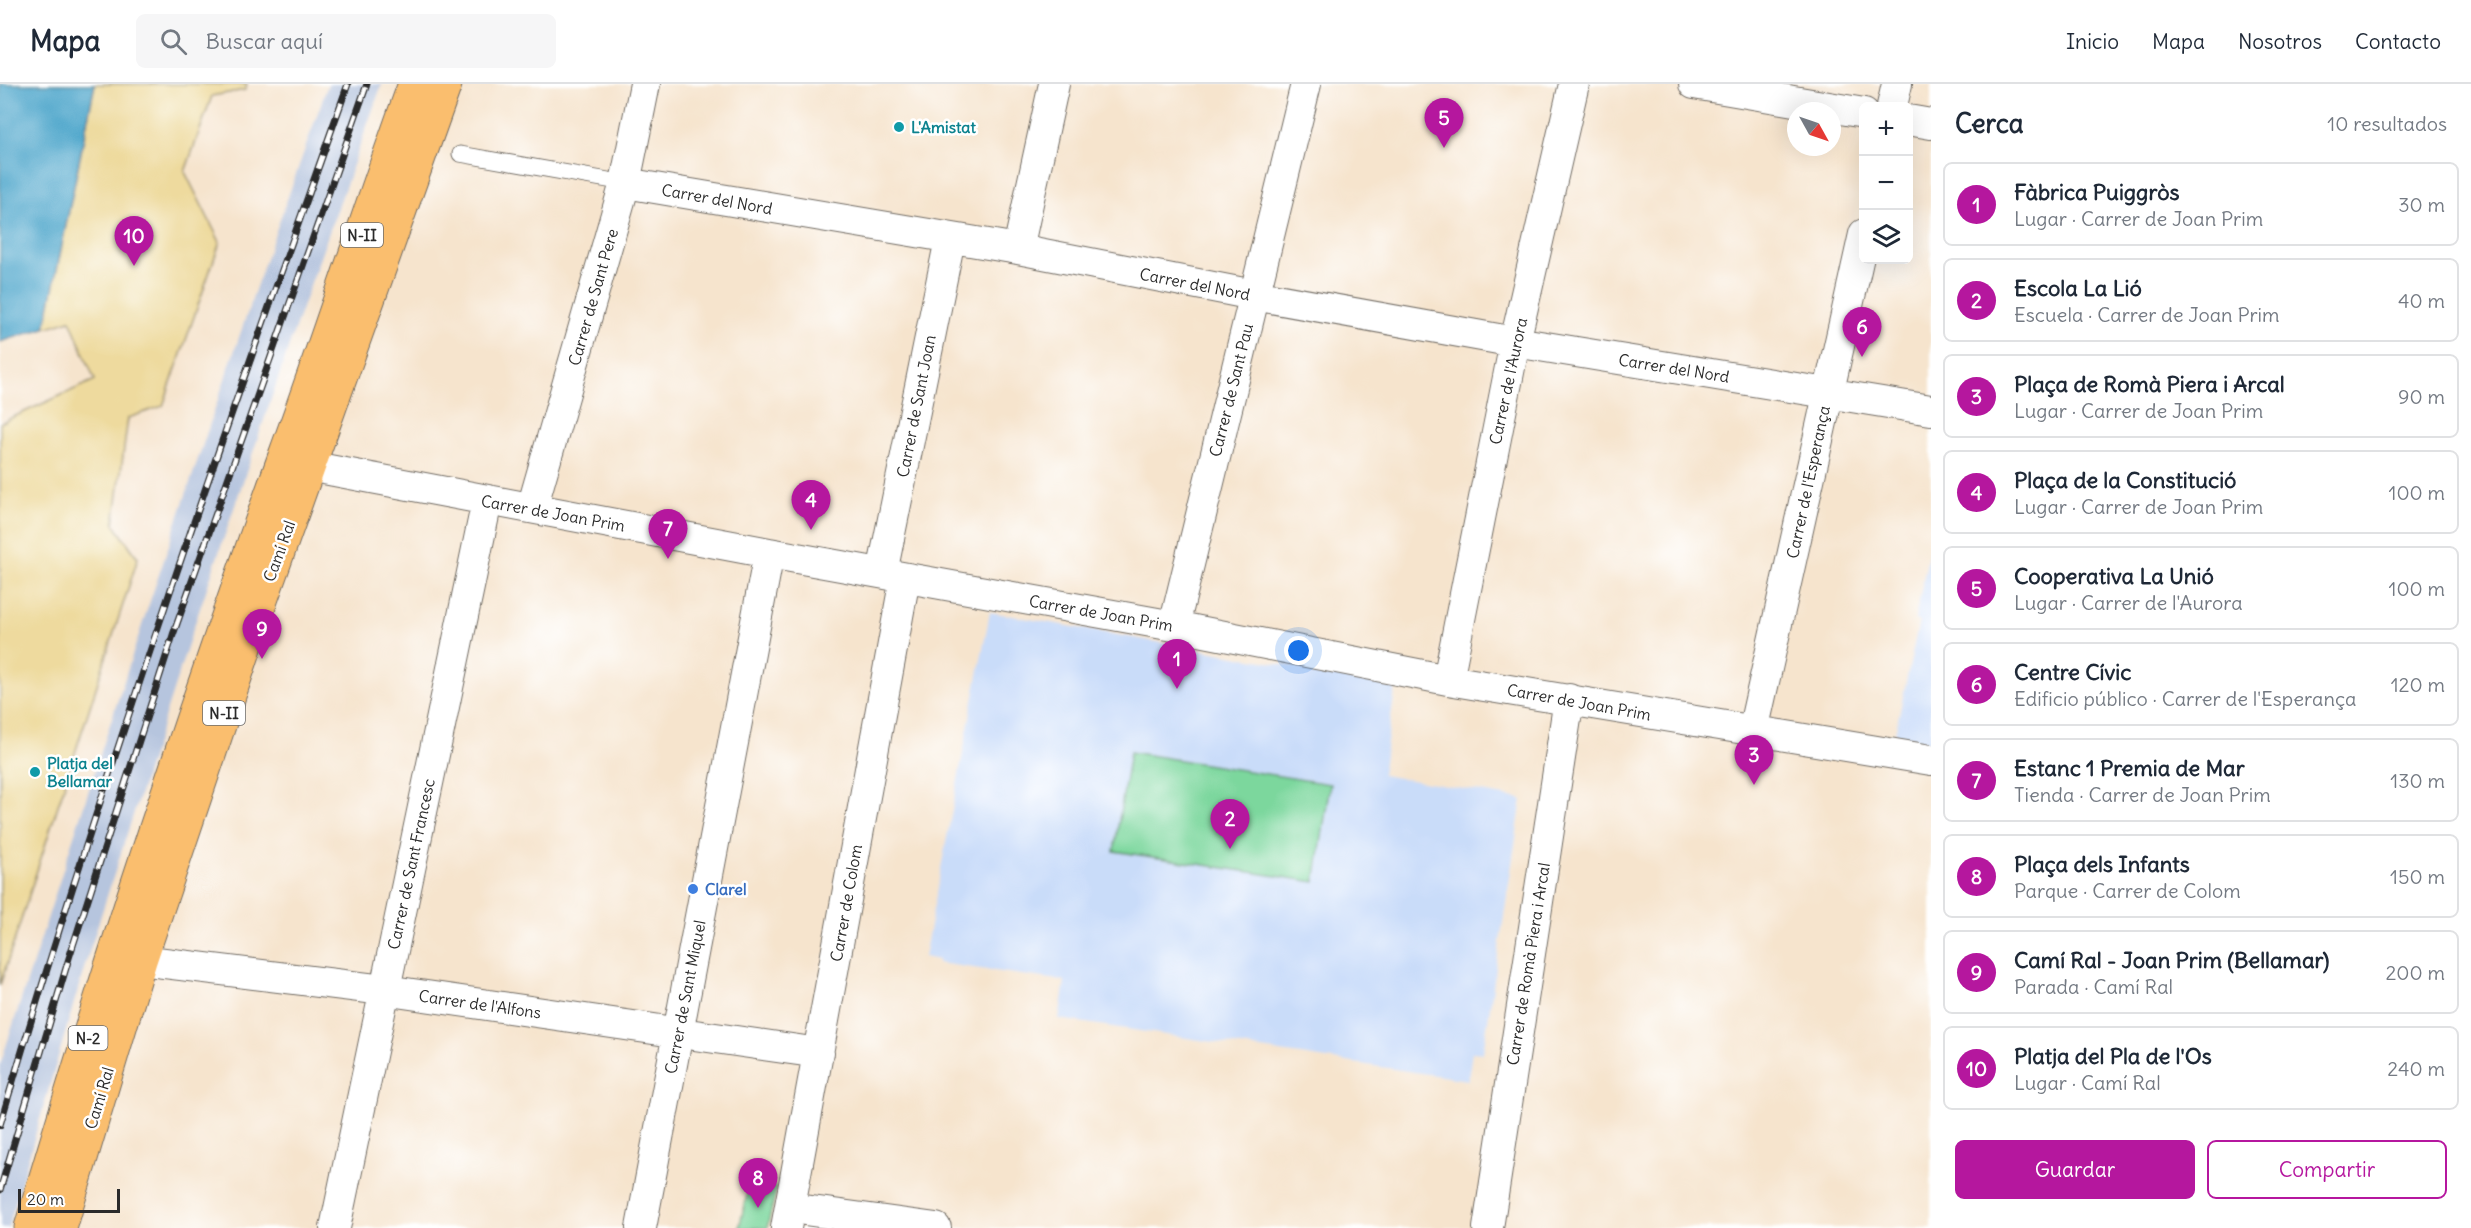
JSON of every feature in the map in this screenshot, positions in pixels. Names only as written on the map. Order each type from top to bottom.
[{"type":"main road","name":"Camí Ral","points":[[31,1228],[66,1109],[149,848],[414,84]]},
{"type":"main road","name":"Camí Ral","points":[[60,1228],[140,960],[308,466],[445,84]]},
{"type":"street","name":"Carrer de Sant Pere","points":[[532,508],[625,183],[645,84]]},
{"type":"street","points":[[1018,249],[1054,84]]},
{"type":"street","name":"Carrer de Sant Pau","points":[[1174,626],[1306,84]]},
{"type":"street","name":"Carrer de l'Aurora","points":[[1448,680],[1515,342],[1574,84]]},
{"type":"street","points":[[1694,84],[1859,112]]},
{"type":"street","points":[[1893,102],[1897,84]]},
{"type":"street","points":[[1913,121],[1931,124]]},
{"type":"street","name":"Carrer del Nord","points":[[625,183],[1018,249],[1254,296],[1515,342],[1931,410]]},
{"type":"street","name":"Carrer de Sant Joan","points":[[894,576],[950,239]]},
{"type":"street","name":"Carrer de l'Esperança","points":[[1753,731],[1859,252]]},
{"type":"street","name":"Carrer de Joan Prim","points":[[308,466],[769,554],[1174,626],[1448,680],[1931,760]]},
{"type":"street","name":"Carrer de Sant Francesc","points":[[335,1228],[487,501]]},
{"type":"street","name":"Carrer de Sant Miquel","points":[[641,1228],[769,554]]},
{"type":"street","name":"Carrer de Colom","points":[[788,1218],[819,1053],[894,576]]},
{"type":"street","name":"Carrer de Romà Piera i Arcal","points":[[1488,1228],[1569,699]]},
{"type":"street","name":"Carrer de l'Alfons","points":[[140,960],[384,990],[819,1053]]},
{"type":"street","points":[[788,1218],[936,1228]]},
{"type":"lane","name":"Carrer del Nord","points":[[460,154],[625,183]]},
{"type":"shaded area","points":[[328,84],[382,84],[302,308],[189,641],[86,962],[8,1228],[0,1228],[0,1065],[144,619],[256,287]]},
{"type":"shaded area","points":[[1931,542],[1931,744],[1894,738],[1919,622],[1915,620]]},
{"type":"shaded area","points":[[990,612],[1396,685],[1382,775],[1522,799],[1483,1053],[1472,1052],[1468,1080],[1059,1019],[1065,981],[938,963],[938,960],[924,957]]},
{"type":"green space","points":[[1130,752],[1330,784],[1315,882],[1114,851]]},
{"type":"green space","points":[[750,1182],[777,1187],[767,1228],[739,1228]]},
{"type":"sand","points":[[95,84],[247,84],[245,90],[212,96],[185,172],[220,242],[163,406],[128,418],[114,524],[138,558],[0,985],[0,423],[95,380],[70,320],[45,328]]},
{"type":"water","points":[[0,84],[95,84],[45,328],[0,342]]},
{"type":"railway","points":[[0,1125],[39,994],[166,602],[348,84]]},
{"type":"railway","points":[[0,1190],[69,958],[173,635],[367,84]]},
{"type":"place","name":"L'Amistat","points":[[899,127]]},
{"type":"place","name":"Cooperativa La Unió","points":[[1444,148]]},
{"type":"place","name":"Platja del Pla de l'Os","points":[[134,266]]},
{"type":"place","name":"Centre Cívic","points":[[1862,357]]},
{"type":"place","name":"Plaça de la Constitució","points":[[811,530]]},
{"type":"place","name":"Estanc 1 Premia de Mar","points":[[668,559]]},
{"type":"place","name":"Camí Ral - Joan Prim (Bellamar)","points":[[262,659]]},
{"type":"place","name":"Fàbrica Puiggròs","points":[[1177,689]]},
{"type":"place","name":"Platja del Bellamar","points":[[35,772]]},
{"type":"place","name":"Plaça de Romà Piera i Arcal","points":[[1754,785]]},
{"type":"place","name":"Escola La Lió","points":[[1230,849]]},
{"type":"place","name":"Clarel","points":[[693,889]]},
{"type":"place","name":"Plaça dels Infants","points":[[758,1208]]}]
